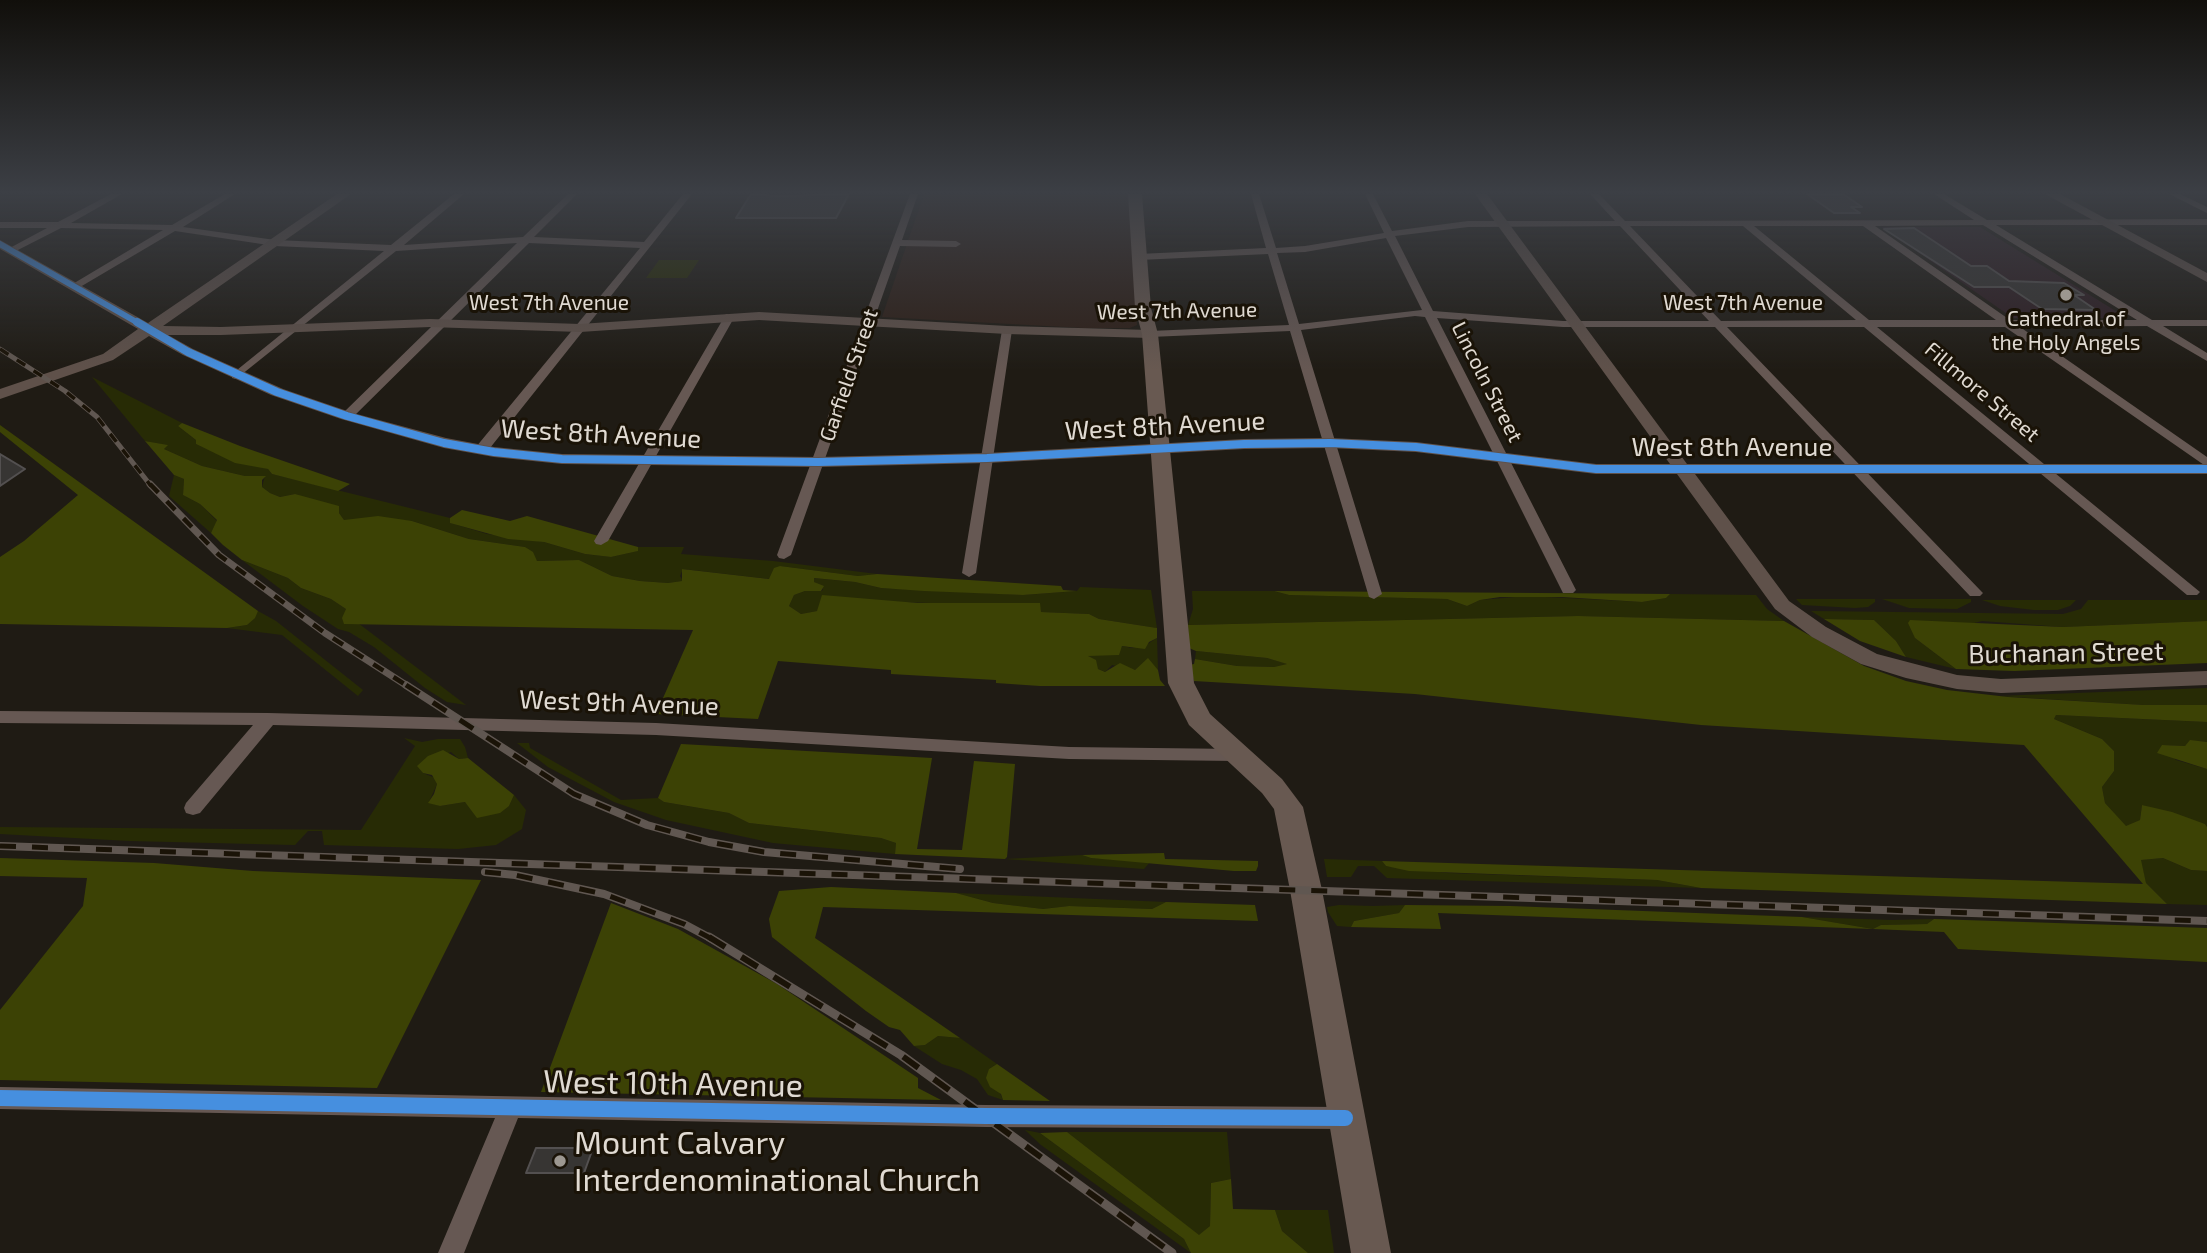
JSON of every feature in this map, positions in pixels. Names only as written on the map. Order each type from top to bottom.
[{"type":"main road","points":[[1146,252],[1143,314],[1150,334],[1158,448],[1181,683],[1199,719],[1272,786],[1288,807],[1306,890],[1371,1253]]},
{"type":"street","name":"West 8th Avenue","points":[[15,252],[148,330],[236,376],[347,416],[421,437],[481,450],[562,459],[645,463],[818,462],[987,458],[1158,448],[1330,443],[1416,447],[1596,469],[2207,469]]},
{"type":"street","points":[[75,287],[132,252]]},
{"type":"street","points":[[0,394],[100,362],[261,252]]},
{"type":"street","points":[[236,376],[388,252]]},
{"type":"street","points":[[347,416],[514,252]]},
{"type":"street","points":[[481,450],[640,252]]},
{"type":"street","name":"Garfield Street","points":[[783,555],[893,252]]},
{"type":"street","points":[[1146,257],[1260,252]]},
{"type":"street","points":[[1272,252],[1374,593]]},
{"type":"street","name":"Lincoln Street","points":[[1399,252],[1568,590]]},
{"type":"street","name":"Buchanan Street","points":[[1524,252],[1787,610],[1828,637],[1870,659],[1942,680],[1989,685],[2207,678]]},
{"type":"street","points":[[1649,252],[1975,593]]},
{"type":"street","name":"Fillmore Street","points":[[1781,252],[2192,592]]},
{"type":"street","points":[[1907,252],[2207,463]]},
{"type":"street","points":[[2033,252],[2207,359]]},
{"type":"street","points":[[2159,252],[2207,278]]},
{"type":"street","name":"West 7th Avenue","points":[[148,330],[294,329],[442,323],[580,328],[730,316],[1007,330],[1150,334],[1295,328],[1398,314],[1429,313],[1531,323],[1577,324],[2207,323]]},
{"type":"street","points":[[133,320],[169,316]]},
{"type":"street","points":[[601,541],[730,316]]},
{"type":"street","points":[[969,573],[1007,330]]},
{"type":"street","points":[[125,346],[164,338]]},
{"type":"street","name":"West 9th Avenue","points":[[0,717],[268,719],[656,729],[1069,753],[1237,755]]},
{"type":"street","points":[[193,808],[268,719]]},
{"type":"street","name":"West 10th Avenue","points":[[0,1098],[986,1116],[1345,1118]]},
{"type":"street","points":[[451,1253],[511,1107]]},
{"type":"shaded area","points":[[904,252],[1133,252],[1137,325],[1130,328],[882,317]]},
{"type":"shaded area","points":[[1919,252],[2021,252],[2127,318],[2013,318]]},
{"type":"green space","points":[[659,260],[699,260],[687,278],[646,278]]},
{"type":"green space","points":[[92,377],[182,423],[178,426],[196,440],[196,444],[218,454],[268,469],[272,474],[450,518],[451,523],[487,534],[544,542],[585,554],[611,557],[637,551],[638,547],[684,547],[681,554],[773,561],[877,574],[858,576],[780,566],[770,579],[683,569],[680,576],[683,581],[640,581],[612,576],[579,560],[537,561],[525,547],[469,539],[412,521],[344,520],[339,513],[295,494],[280,497],[270,493],[262,487],[265,476],[245,476],[202,466],[164,449],[167,445],[145,441]]},
{"type":"green space","points":[[182,423],[350,484],[338,491],[272,474],[268,469],[235,463],[196,444],[196,440],[178,426]]},
{"type":"green space","points":[[0,425],[258,611],[255,618],[247,625],[227,628],[0,624],[0,557],[24,541],[78,495],[0,432]]},
{"type":"green space","points":[[145,441],[168,445],[164,449],[202,466],[245,476],[266,476],[262,480],[262,487],[270,493],[280,497],[295,494],[339,506],[339,513],[344,520],[378,516],[412,521],[469,539],[525,547],[533,552],[537,561],[579,560],[612,576],[640,581],[682,581],[682,569],[769,579],[774,568],[780,566],[858,576],[877,574],[1061,586],[1063,590],[1077,591],[1023,595],[924,591],[814,578],[814,582],[824,586],[821,591],[805,591],[794,595],[789,606],[801,614],[817,611],[822,595],[918,603],[1040,603],[1041,612],[1089,614],[1099,619],[1157,628],[1157,638],[1149,642],[1145,649],[1122,646],[1119,655],[1088,656],[1096,660],[1098,669],[1105,672],[1120,663],[1135,670],[1148,658],[1158,670],[1160,680],[1165,686],[1040,686],[996,683],[996,680],[891,674],[891,670],[778,661],[758,719],[656,714],[693,630],[344,624],[342,618],[346,609],[331,599],[242,560],[223,545],[211,533],[217,520],[200,504],[183,495],[184,479],[174,475]]},
{"type":"green space","points":[[174,475],[184,479],[183,495],[200,504],[217,521],[211,533],[169,496]]},
{"type":"green space","points":[[462,510],[510,521],[527,516],[638,547],[638,551],[611,557],[585,554],[544,542],[508,539],[450,523],[450,518]]},
{"type":"green space","points":[[242,560],[331,599],[346,609],[344,623],[358,623],[466,705],[447,702],[425,688],[374,647],[349,632],[338,629],[303,606]]},
{"type":"green space","points":[[813,578],[855,582],[881,588],[1023,595],[1077,591],[1080,587],[1151,590],[1157,628],[1099,619],[1089,614],[1041,612],[1039,603],[872,601],[801,614],[789,606],[794,595],[805,591],[822,591]]},
{"type":"green space","points":[[1192,591],[1274,591],[1289,595],[1447,599],[1467,606],[1480,600],[1527,596],[1642,602],[1666,598],[1670,594],[1756,595],[1767,609],[1784,621],[1578,616],[1188,625],[1193,609]]},
{"type":"green space","points":[[1274,591],[1670,594],[1666,598],[1642,602],[1562,597],[1500,597],[1480,600],[1467,606],[1447,599],[1289,595]]},
{"type":"green space","points":[[1796,599],[1875,599],[1875,602],[1868,607],[1855,608],[1802,605]]},
{"type":"green space","points":[[1882,599],[1971,599],[1971,602],[1957,609],[1909,608]]},
{"type":"green space","points":[[1982,600],[2076,600],[2070,606],[2058,610],[2034,610],[2000,606]]},
{"type":"green space","points":[[2088,600],[2207,600],[2207,621],[2063,627],[1982,621],[1915,638],[1956,669],[1906,657],[1896,641],[1874,620],[1824,619],[1811,611],[2063,614],[2081,609]]},
{"type":"green space","points":[[258,611],[276,621],[363,690],[358,696],[282,635],[227,628],[247,625]]},
{"type":"green space","points":[[1578,616],[1784,621],[1864,666],[1906,681],[1947,690],[2008,697],[2144,705],[2207,705],[2207,722],[2056,715],[2054,719],[2102,739],[2114,751],[2114,771],[2102,787],[2105,803],[2126,826],[2140,820],[2142,805],[2205,824],[2207,871],[2191,870],[2163,858],[2141,860],[2146,883],[2167,904],[1701,888],[1657,880],[1409,871],[1386,866],[1382,861],[2143,884],[2024,745],[1701,725],[1415,694],[1194,681],[1189,665],[1194,664],[1195,659],[1237,666],[1274,667],[1287,664],[1267,658],[1196,651],[1189,648],[1188,625]]},
{"type":"green space","points":[[1824,619],[1874,620],[1896,641],[1906,657],[1860,641]]},
{"type":"green space","points":[[1910,620],[2063,627],[2207,621],[2207,663],[2014,671],[1956,669],[1915,638],[1908,623]]},
{"type":"green space","points":[[1157,638],[1158,670],[1147,660],[1135,670],[1112,665],[1105,672],[1098,669],[1087,655],[1118,655],[1122,646],[1132,648],[1146,645]]},
{"type":"green space","points":[[1196,651],[1267,658],[1288,664],[1274,667],[1237,666],[1195,659]]},
{"type":"green space","points":[[2207,688],[2207,705],[2144,705],[1998,696]]},
{"type":"green space","points":[[2056,715],[2207,722],[2207,742],[2190,741],[2185,746],[2162,745],[2176,760],[2207,769],[2207,827],[2205,824],[2142,805],[2140,820],[2126,827],[2105,803],[2102,787],[2114,771],[2114,751],[2102,739],[2054,719]]},
{"type":"green space","points":[[404,738],[422,742],[460,739],[465,747],[468,758],[459,759],[451,752],[418,766],[423,773],[435,778],[437,784],[429,802],[440,806],[465,802],[474,811],[509,806],[514,795],[526,810],[522,829],[496,845],[458,849],[324,845],[322,831],[308,831],[295,845],[130,841],[0,834],[0,827],[361,830],[415,746]]},
{"type":"green space","points":[[2190,740],[2207,742],[2207,769],[2157,753],[2162,745],[2185,746]]},
{"type":"green space","points":[[517,743],[529,743],[530,748],[621,800],[658,798],[664,802],[729,813],[749,823],[881,838],[896,843],[895,854],[773,843],[666,820],[614,802],[548,767]]},
{"type":"green space","points":[[681,744],[932,758],[917,849],[962,850],[974,761],[1015,764],[1007,857],[895,854],[896,843],[881,838],[749,823],[729,813],[664,802],[658,798]]},
{"type":"green space","points":[[443,750],[459,759],[468,758],[514,795],[509,806],[500,813],[477,818],[465,802],[440,806],[428,803],[437,784],[432,775],[423,773],[417,766],[428,756]]},
{"type":"green space","points":[[1164,853],[1165,859],[1258,861],[1258,866],[1256,871],[1234,871],[1082,855]]},
{"type":"green space","points":[[1082,855],[1150,862],[1144,869],[1005,859]]},
{"type":"green space","points":[[0,858],[481,880],[377,1088],[0,1080],[0,1010],[83,906],[87,878],[0,876]]},
{"type":"green space","points":[[2163,858],[2191,870],[2207,871],[2207,905],[2167,904],[2146,883],[2140,860]]},
{"type":"green space","points":[[1324,859],[1382,861],[1386,866],[1447,873],[1657,880],[1701,888],[1387,878],[1374,866],[1358,866],[1351,877],[1327,877]]},
{"type":"green space","points":[[831,887],[956,893],[993,903],[1043,909],[1069,906],[1152,909],[1166,902],[1255,905],[1258,921],[823,907],[815,938],[960,1038],[938,1036],[925,1045],[914,1046],[900,1030],[889,1027],[866,1011],[772,937],[769,919],[779,891]]},
{"type":"green space","points":[[956,893],[1166,902],[1152,909],[1069,906],[1043,909],[993,903]]},
{"type":"green space","points":[[611,903],[678,929],[777,984],[918,1078],[918,1088],[941,1100],[541,1092]]},
{"type":"green space","points":[[1405,905],[1399,913],[1354,921],[1351,927],[1337,926],[1328,912],[1327,907]]},
{"type":"green space","points":[[1405,905],[1510,906],[1802,917],[1873,929],[1438,913],[1441,929],[1351,927],[1354,921],[1399,913]]},
{"type":"green space","points":[[1802,917],[1934,919],[1927,924],[1881,925],[1873,929]]},
{"type":"green space","points":[[1934,919],[2207,928],[2207,962],[1958,949],[1944,932],[1873,929],[1881,925],[1927,924]]},
{"type":"green space","points":[[938,1036],[960,1038],[997,1064],[989,1069],[1003,1100],[988,1095],[977,1079],[942,1064],[914,1046],[925,1045]]},
{"type":"green space","points":[[997,1064],[1050,1101],[1003,1100],[1001,1094],[990,1087],[986,1078],[989,1069]]},
{"type":"green space","points":[[1025,1130],[1040,1133],[1184,1239],[1191,1253],[1041,1145]]},
{"type":"green space","points":[[1067,1132],[1227,1132],[1231,1179],[1211,1183],[1210,1226],[1199,1236]]},
{"type":"green space","points":[[1067,1132],[1199,1235],[1210,1226],[1211,1183],[1231,1179],[1233,1209],[1275,1210],[1282,1231],[1308,1253],[1191,1253],[1184,1239],[1040,1133]]},
{"type":"green space","points":[[1275,1210],[1328,1210],[1334,1253],[1308,1253],[1282,1231]]},
{"type":"building","points":[[1920,252],[1951,252],[1971,266],[1987,266],[2009,281],[2064,283],[2084,295],[2074,295],[2096,310],[2042,309],[2009,287],[1974,287]]},
{"type":"building","points":[[0,454],[25,469],[0,486]]},
{"type":"building","name":"Mount Calvary Interdenominational Church","points":[[536,1148],[593,1148],[584,1173],[526,1173]]},
{"type":"railway","points":[[0,349],[65,391],[97,417],[151,486]]},
{"type":"railway","points":[[150,484],[219,555],[325,633],[409,687]]},
{"type":"railway","points":[[406,685],[574,794],[647,825],[709,842],[764,852],[960,869]]},
{"type":"railway","points":[[0,846],[2207,921]]},
{"type":"railway","points":[[485,872],[515,875],[604,894],[684,924],[712,939]]},
{"type":"railway","points":[[709,937],[901,1055],[1172,1253]]},
{"type":"cycle path","points":[[15,252],[188,352],[277,392],[347,416],[444,443],[494,452],[562,459],[818,462],[987,458],[1244,444],[1330,443],[1416,447],[1596,469],[2207,469]]},
{"type":"cycle path","points":[[0,1098],[986,1116],[1345,1118]]},
{"type":"place","name":"Cathedral of the Holy Angels","points":[[2066,295]]},
{"type":"place","name":"Mount Calvary Interdenominational Church","points":[[560,1161]]}]
